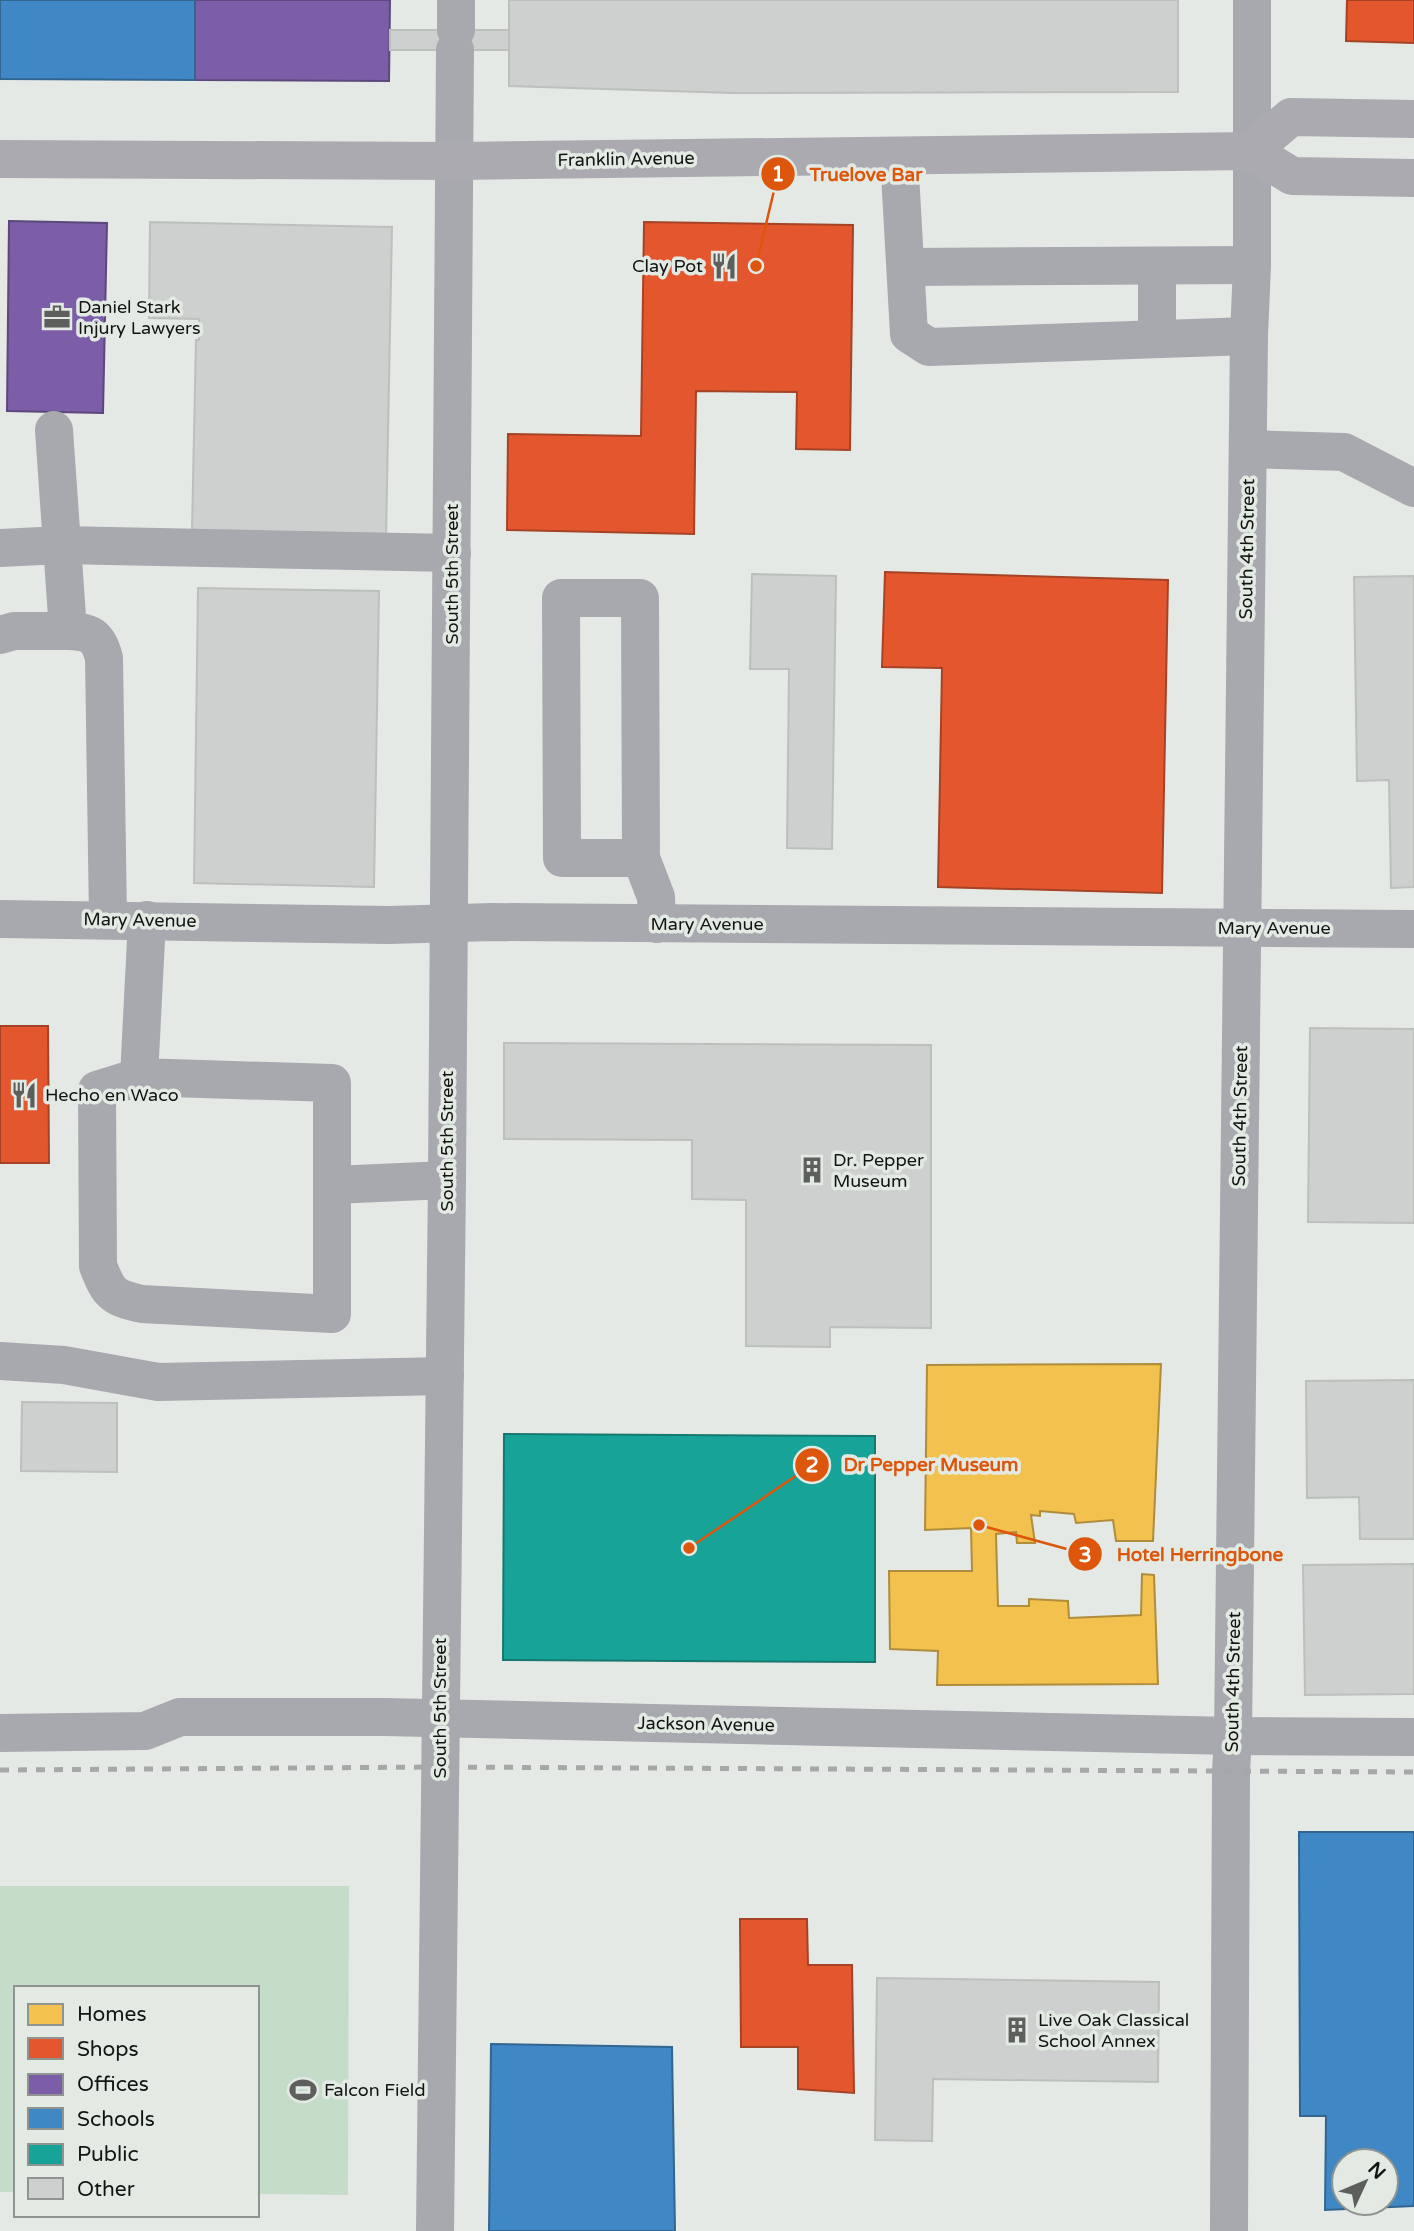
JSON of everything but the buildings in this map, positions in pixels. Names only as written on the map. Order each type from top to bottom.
[{"type":"main road","points":[[1414,119],[1291,117],[1251,151],[1292,176],[1414,178]]},
{"type":"main road","name":"Franklin Avenue","points":[[0,159],[455,161],[1251,151]]},
{"type":"street","name":"South 4th Street","points":[[1229,2231],[1231,1785],[1252,265],[1252,0]]},
{"type":"street","name":"South 5th Street","points":[[435,2231],[447,1180],[455,27]]},
{"type":"street","points":[[899,156],[909,334],[929,347],[1249,336]]},
{"type":"street","points":[[906,267],[1157,268],[1252,265]]},
{"type":"street","points":[[1157,268],[1157,339]]},
{"type":"street","points":[[54,430],[68,631]]},
{"type":"street","points":[[1248,449],[1343,452],[1414,488]]},
{"type":"street","points":[[0,548],[61,545],[452,552]]},
{"type":"street","points":[[641,858],[562,858],[561,597],[640,598],[641,858],[656,897],[657,924]]},
{"type":"street","points":[[0,635],[14,631],[87,632],[96,640],[104,658],[108,919]]},
{"type":"street","name":"Mary Avenue","points":[[0,919],[389,925],[449,922],[1414,929]]},
{"type":"street","points":[[139,1077],[147,920]]},
{"type":"street","points":[[139,1077],[332,1083],[333,1185],[332,1314],[142,1304],[120,1300],[106,1286],[98,1266],[97,1090],[139,1077]]},
{"type":"street","points":[[333,1185],[447,1180]]},
{"type":"street","points":[[0,1361],[64,1366],[158,1382],[444,1376]]},
{"type":"street","name":"Jackson Avenue","points":[[0,1733],[145,1731],[180,1717],[440,1717],[1233,1736],[1414,1737]]},
{"type":"green space","name":"Falcon Field","points":[[0,1886],[349,1886],[348,2195],[259,2194],[259,1986],[14,1986],[14,2192],[0,2192]]},
{"type":"railway","points":[[0,1770],[440,1767],[1414,1772]]},
{"type":"place","name":"Clay Pot","points":[[724,266]]},
{"type":"place","name":"Truelove Bar","points":[[756,266]]},
{"type":"place","name":"Daniel Stark Injury Lawyers","points":[[57,317]]},
{"type":"place","name":"Hecho en Waco","points":[[24,1095]]},
{"type":"place","name":"Dr. Pepper Museum","points":[[812,1170]]},
{"type":"place","name":"Hotel Herringbone","points":[[979,1525]]},
{"type":"place","name":"Dr Pepper Museum","points":[[689,1548]]},
{"type":"place","name":"Live Oak Classical School Annex","points":[[1017,2030]]},
{"type":"place","name":"Falcon Field","points":[[303,2090]]}]
